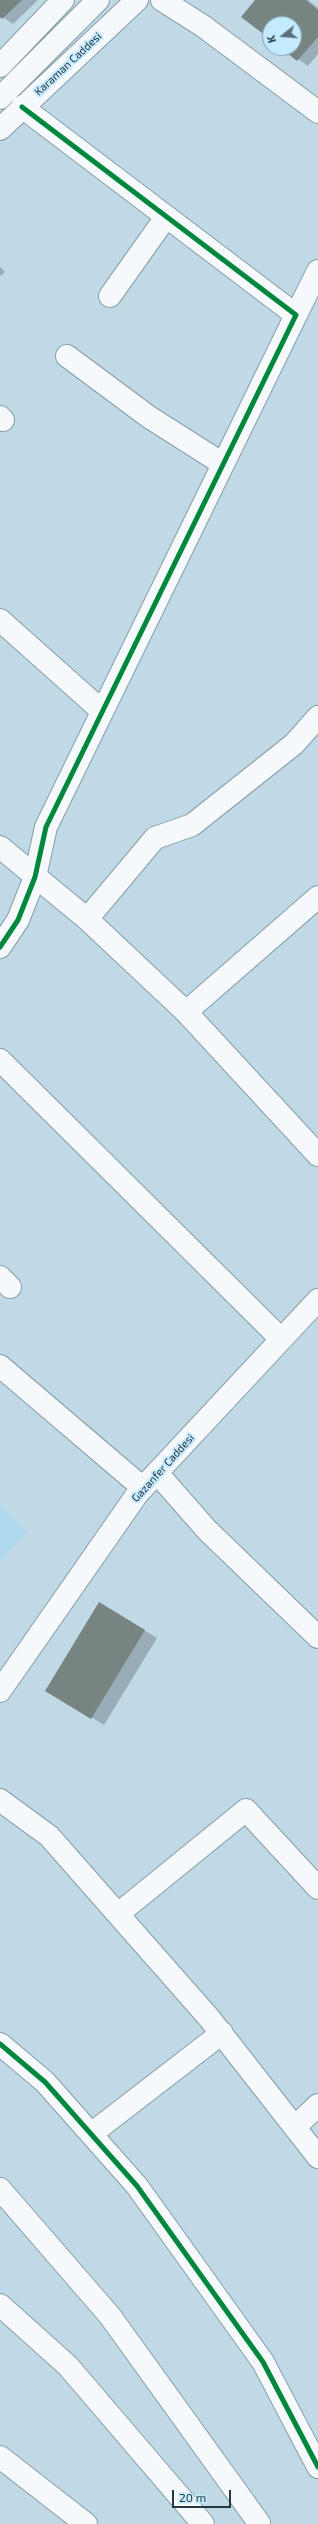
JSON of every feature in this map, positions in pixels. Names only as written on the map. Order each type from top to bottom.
[{"type":"street","points":[[0,66],[63,0]]},
{"type":"street","name":"Karaman Caddesi","points":[[0,98],[98,0]]},
{"type":"street","name":"Karaman Caddesi","points":[[0,129],[137,0]]},
{"type":"street","points":[[162,0],[203,26],[318,112]]},
{"type":"street","points":[[22,107],[296,315]]},
{"type":"street","points":[[110,296],[166,217]]},
{"type":"street","points":[[0,947],[18,920],[35,877],[46,827],[318,271]]},
{"type":"street","points":[[67,356],[149,417],[223,464]]},
{"type":"street","points":[[0,620],[102,711]]},
{"type":"street","points":[[87,919],[155,838],[192,826],[294,744],[318,717]]},
{"type":"street","points":[[0,846],[35,877],[87,919],[186,1012],[318,1154]]},
{"type":"street","points":[[186,1012],[318,897]]},
{"type":"street","points":[[0,1060],[281,1339]]},
{"type":"street","name":"Gazanfer Caddesi","points":[[0,1691],[150,1480],[318,1300]]},
{"type":"street","points":[[0,1366],[150,1480],[207,1530],[318,1637]]},
{"type":"street","points":[[0,1800],[49,1836],[222,2033],[318,2157]]},
{"type":"street","points":[[118,1914],[246,1810],[318,1888]]},
{"type":"street","points":[[91,2134],[222,2033]]},
{"type":"street","points":[[0,2044],[45,2082],[137,2186],[263,2362],[318,2467]]},
{"type":"street","points":[[295,2127],[318,2105]]},
{"type":"street","points":[[0,2188],[110,2316],[259,2523]]},
{"type":"street","points":[[0,2305],[68,2366],[203,2524]]},
{"type":"street","points":[[0,2457],[86,2524]]},
{"type":"shaded area","points":[[0,1506],[26,1532],[0,1562]]},
{"type":"building","points":[[0,0],[22,0],[2,19],[0,17]]},
{"type":"building","points":[[255,0],[306,0],[318,10],[318,37],[302,55],[302,16],[262,16],[262,33],[241,17]]},
{"type":"building","points":[[291,56],[301,56],[297,61]]},
{"type":"building","points":[[99,1602],[145,1630],[91,1719],[45,1691]]},
{"type":"cycle path","points":[[0,947],[18,920],[35,877],[46,827],[296,315],[22,107]]},
{"type":"cycle path","points":[[0,2044],[45,2082],[137,2186],[263,2362],[318,2467]]}]
